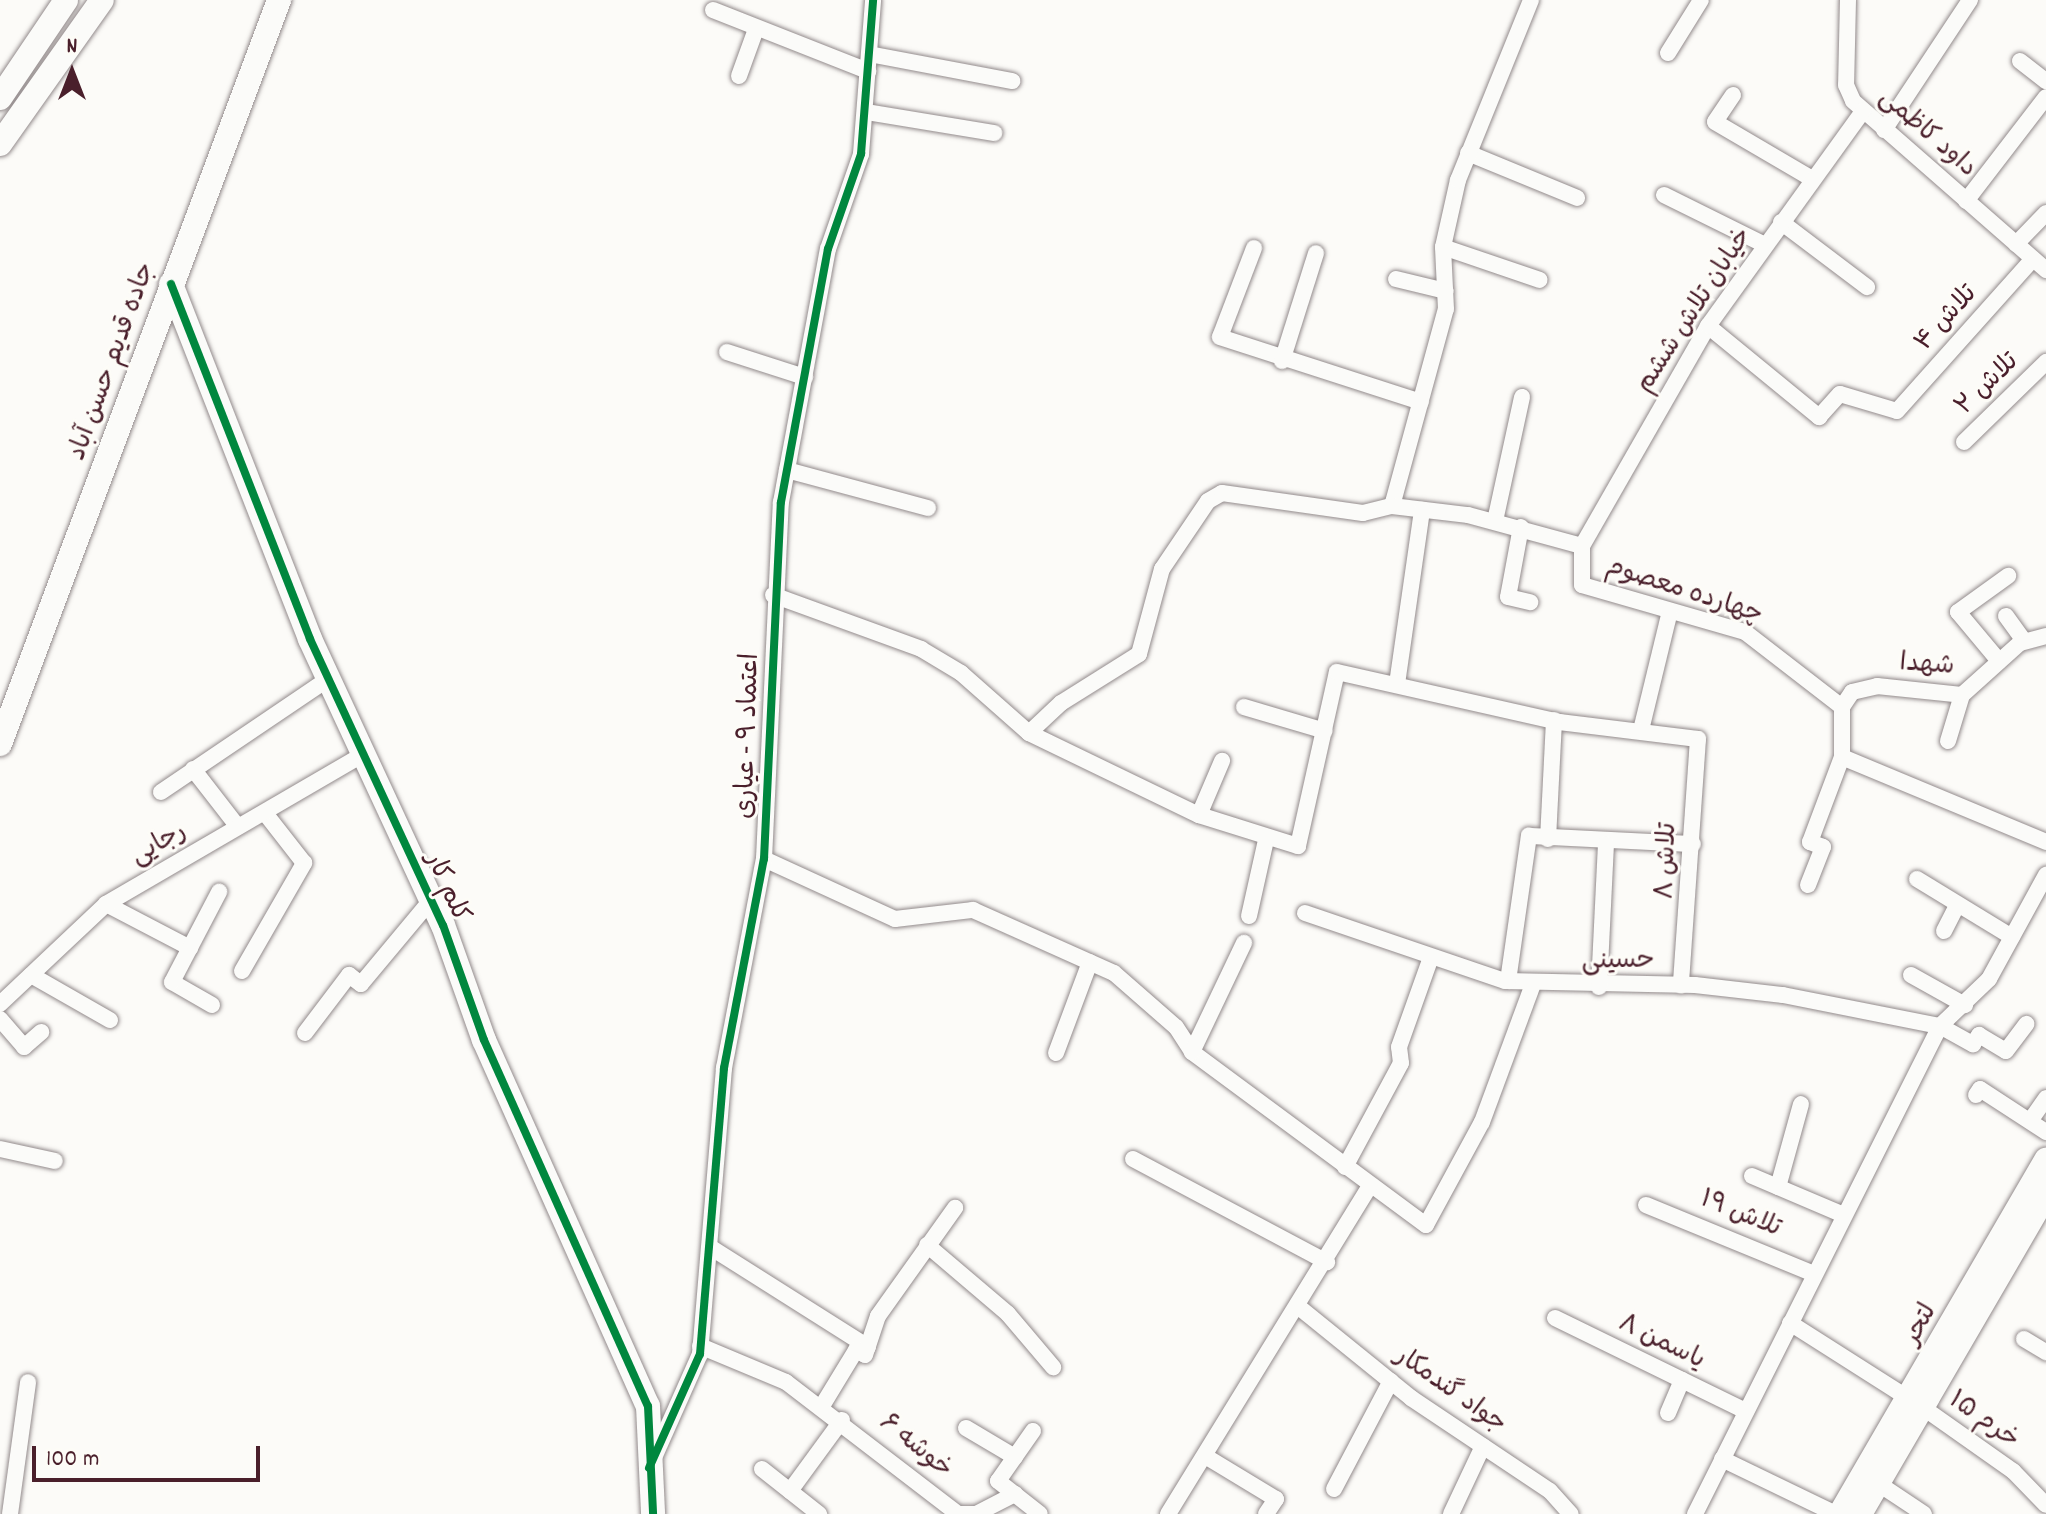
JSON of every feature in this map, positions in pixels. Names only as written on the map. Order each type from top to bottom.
[{"type":"street","points":[[0,98],[66,0]]},
{"type":"street","points":[[0,144],[102,0]]},
{"type":"street","name":"جاده قدیم حسن آباد","points":[[0,744],[279,0]]},
{"type":"street","name":"اعتماد ۹ - عیاری","points":[[649,1468],[700,1346],[724,1068],[764,859],[773,595],[787,470],[828,249],[861,154],[873,0]]},
{"type":"street","points":[[1392,506],[1421,402],[1446,291],[1443,247],[1468,153],[1531,0]]},
{"type":"street","points":[[1668,53],[1701,0]]},
{"type":"street","points":[[1884,130],[1970,0]]},
{"type":"street","name":"داود کاظمی","points":[[1851,4],[1846,85],[1863,111],[2046,270]]},
{"type":"street","points":[[713,10],[868,71]]},
{"type":"street","points":[[739,76],[756,29]]},
{"type":"street","points":[[869,54],[1012,81]]},
{"type":"street","points":[[2020,61],[2046,81]]},
{"type":"street","points":[[1733,95],[1715,122],[1812,179]]},
{"type":"street","points":[[1966,201],[2046,97]]},
{"type":"street","name":"خیابان تلاش ششم","points":[[1582,546],[1708,326],[1863,111]]},
{"type":"street","points":[[866,112],[994,133]]},
{"type":"street","points":[[1468,153],[1577,198]]},
{"type":"street","points":[[1664,195],[1765,245]]},
{"type":"street","points":[[2016,244],[2046,213]]},
{"type":"street","points":[[1781,222],[1867,287]]},
{"type":"street","points":[[1443,247],[1540,280]]},
{"type":"street","points":[[1254,248],[1218,334],[1282,361],[1421,402]]},
{"type":"street","points":[[1282,361],[1316,253]]},
{"type":"street","name":"تلاش ۴","points":[[1708,326],[1819,417],[1840,394],[1897,411],[2033,259]]},
{"type":"street","points":[[1396,279],[1446,291]]},
{"type":"street","name":"کلم کار","points":[[171,284],[328,679],[431,900],[484,1040],[648,1406],[653,1514]]},
{"type":"street","points":[[727,352],[805,377]]},
{"type":"street","name":"تلاش ۲","points":[[1964,442],[2046,362]]},
{"type":"street","points":[[1495,521],[1522,397]]},
{"type":"street","points":[[787,470],[928,508]]},
{"type":"street","points":[[1029,733],[1061,703],[1139,654],[1162,569],[1214,497],[1363,513],[1392,506],[1495,521],[1582,546]]},
{"type":"street","points":[[1397,684],[1422,510]]},
{"type":"street","points":[[1521,527],[1508,597],[1530,602]]},
{"type":"street","name":"چهارده معصوم","points":[[1582,546],[1582,585],[1766,643],[1796,676],[1842,707]]},
{"type":"street","points":[[1999,661],[1958,612],[2008,576]]},
{"type":"street","points":[[773,595],[921,649],[961,673],[1029,733],[1199,815],[1266,840],[1298,846],[1337,672],[1554,720],[1641,730],[1670,611]]},
{"type":"street","points":[[2006,616],[2024,641]]},
{"type":"street","name":"شهدا","points":[[1842,707],[1846,696],[1867,687],[1962,695],[2024,641],[2046,636]]},
{"type":"street","points":[[161,792],[328,679]]},
{"type":"street","points":[[1948,741],[1962,695]]},
{"type":"street","points":[[1244,707],[1325,731]]},
{"type":"street","points":[[1808,885],[1823,847],[1810,842],[1842,757],[1842,707]]},
{"type":"street","points":[[1548,839],[1554,720]]},
{"type":"street","name":"تلاش ۸","points":[[1641,730],[1698,739],[1681,985]]},
{"type":"street","name":"رجایی","points":[[0,1004],[106,904],[362,755]]},
{"type":"street","points":[[1842,757],[2046,842]]},
{"type":"street","points":[[1199,815],[1222,761]]},
{"type":"street","points":[[193,769],[238,827]]},
{"type":"street","points":[[242,971],[304,863],[265,813]]},
{"type":"street","points":[[1508,981],[1529,836],[1606,844],[1693,844]]},
{"type":"street","points":[[1249,916],[1266,840]]},
{"type":"street","points":[[1599,987],[1606,844]]},
{"type":"street","points":[[764,859],[895,919],[973,910],[1114,973],[1176,1027],[1192,1052],[1426,1225],[1482,1122],[1533,984]]},
{"type":"street","points":[[1695,1514],[1940,1026],[1965,1005],[2012,937],[2046,875]]},
{"type":"street","points":[[1917,879],[2012,937]]},
{"type":"street","points":[[212,1005],[172,982],[219,892]]},
{"type":"street","points":[[305,1033],[349,975],[361,984],[431,900]]},
{"type":"street","points":[[106,904],[190,948]]},
{"type":"street","points":[[1944,931],[1958,904]]},
{"type":"street","name":"حسینی","points":[[1305,913],[1430,960],[1508,981],[1599,987],[1681,985],[1783,995],[1940,1026],[2006,1051],[2026,1024]]},
{"type":"street","points":[[1192,1052],[1244,943]]},
{"type":"street","points":[[1345,1167],[1401,1063],[1399,1047],[1430,960]]},
{"type":"street","points":[[1056,1053],[1090,962]]},
{"type":"street","points":[[31,975],[110,1020]]},
{"type":"street","points":[[1911,975],[1965,1005]]},
{"type":"street","points":[[0,1019],[24,1047],[41,1032]]},
{"type":"street","points":[[1976,1095],[1980,1089],[2046,1132]]},
{"type":"street","points":[[2030,1121],[2046,1098]]},
{"type":"street","points":[[1778,1187],[1801,1104]]},
{"type":"street","points":[[0,1149],[55,1161]]},
{"type":"street","points":[[1133,1159],[1327,1262]]},
{"type":"street","name":"لتحر","points":[[1860,1514],[1879,1484],[2046,1160]]},
{"type":"street","points":[[1752,1176],[1844,1215]]},
{"type":"street","points":[[1168,1514],[1300,1308],[1370,1186]]},
{"type":"street","name":"لتحر","points":[[1838,1514],[1918,1404],[2046,1195]]},
{"type":"street","name":"تلاش ۱۹","points":[[1646,1205],[1814,1274]]},
{"type":"street","points":[[822,1406],[856,1350],[865,1355],[878,1316],[955,1208]]},
{"type":"street","points":[[927,1245],[1008,1314],[1053,1367]]},
{"type":"street","points":[[710,1247],[868,1347]]},
{"type":"street","name":"جواد گندمکار","points":[[1300,1308],[1391,1381],[1571,1514]]},
{"type":"street","name":"یاسمن ۸","points":[[1555,1318],[1746,1411]]},
{"type":"street","name":"خرم ۱۵","points":[[1790,1323],[1918,1404],[2013,1471],[2046,1505]]},
{"type":"street","points":[[2024,1339],[2046,1352]]},
{"type":"street","name":"خوشه ۶","points":[[700,1346],[822,1406],[956,1514]]},
{"type":"street","points":[[1668,1413],[1682,1380]]},
{"type":"street","points":[[1334,1489],[1391,1381]]},
{"type":"street","points":[[10,1514],[28,1382]]},
{"type":"street","points":[[790,1491],[842,1420]]},
{"type":"street","points":[[966,1428],[1015,1457]]},
{"type":"street","points":[[1033,1431],[998,1481],[1040,1514]]},
{"type":"street","points":[[1451,1514],[1483,1446]]},
{"type":"street","points":[[1205,1456],[1276,1499],[1266,1514]]},
{"type":"street","points":[[1722,1459],[1838,1514]]},
{"type":"street","points":[[762,1469],[819,1514]]},
{"type":"street","points":[[1879,1484],[1924,1514]]},
{"type":"street","points":[[956,1514],[976,1514],[1015,1494]]},
{"type":"cycle path","points":[[649,1468],[700,1354],[724,1068],[764,859],[781,502],[828,249],[861,154],[873,0]]},
{"type":"cycle path","points":[[171,284],[310,639],[443,925],[484,1040],[648,1406],[653,1514]]}]
